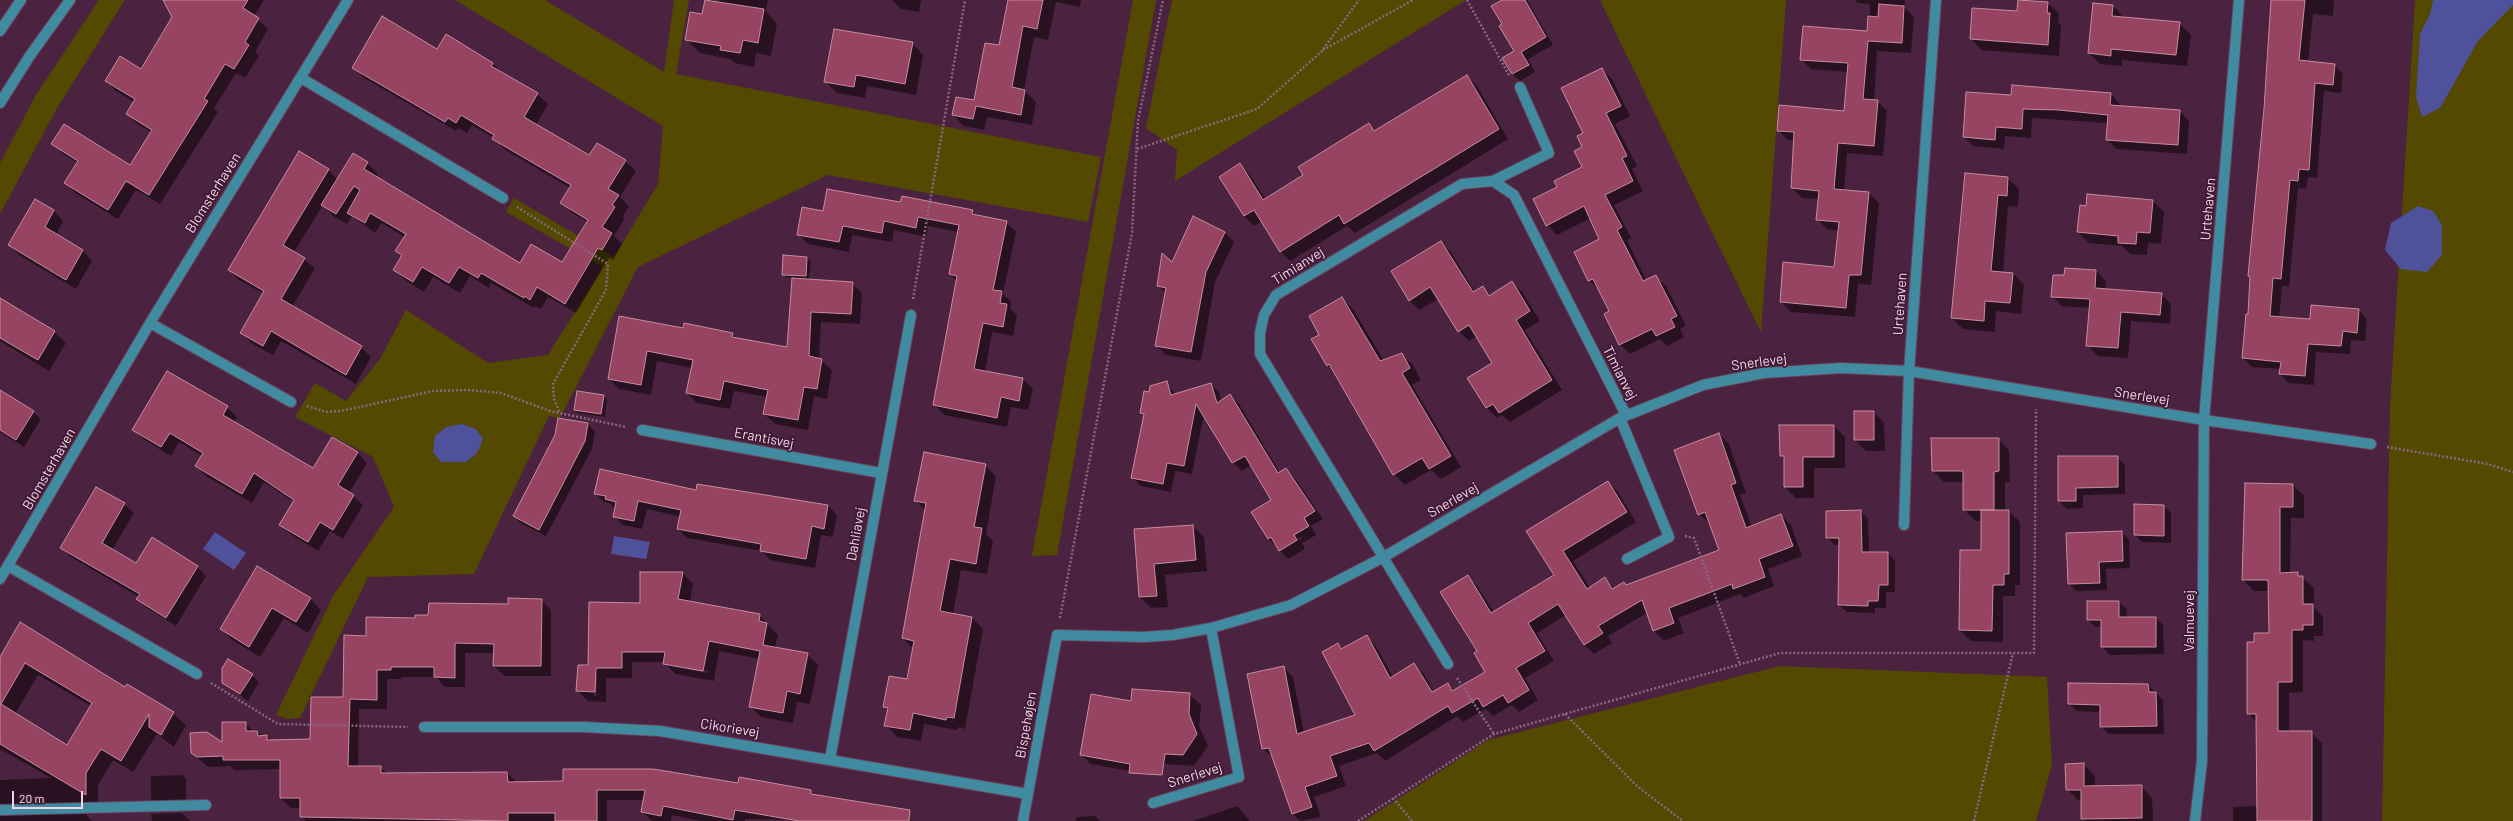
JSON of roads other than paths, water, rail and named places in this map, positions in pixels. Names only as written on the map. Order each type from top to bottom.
[{"type":"street","points":[[0,31],[22,0]]},
{"type":"street","points":[[0,103],[29,57],[70,0]]},
{"type":"street","name":"Blomsterhaven","points":[[0,579],[150,323],[348,0]]},
{"type":"street","name":"Urtehaven","points":[[1909,371],[1936,0]]},
{"type":"street","name":"Urtehaven","points":[[2204,420],[2239,0]]},
{"type":"street","points":[[301,78],[503,198]]},
{"type":"street","name":"Timianvej","points":[[1382,558],[1260,354],[1260,332],[1264,315],[1276,295],[1462,184],[1493,182],[1549,153],[1520,87]]},
{"type":"street","name":"Timianvej","points":[[1493,182],[1514,195],[1623,416]]},
{"type":"street","name":"Dahliavej","points":[[830,759],[911,315]]},
{"type":"street","points":[[150,323],[291,402]]},
{"type":"street","name":"Snerlevej","points":[[1057,635],[1144,637],[1211,628],[1291,605],[1382,558],[1623,416],[1703,385],[1764,373],[1841,368],[1909,371],[2204,420],[2371,444]]},
{"type":"street","points":[[1904,526],[1909,371]]},
{"type":"street","points":[[1623,416],[1669,537],[1626,559]]},
{"type":"street","name":"Valmuevej","points":[[2195,821],[2202,761],[2204,420]]},
{"type":"street","name":"Erantisvej","points":[[642,430],[881,473]]},
{"type":"street","points":[[1382,558],[1448,664]]},
{"type":"street","points":[[8,566],[197,674]]},
{"type":"street","name":"Snerlevej","points":[[1154,803],[1239,777],[1211,628]]},
{"type":"street","name":"Bispehøjen","points":[[1022,821],[1057,635]]},
{"type":"street","name":"Cikorievej","points":[[424,727],[583,727],[660,731],[1028,794]]},
{"type":"street","points":[[0,810],[206,805]]}]
